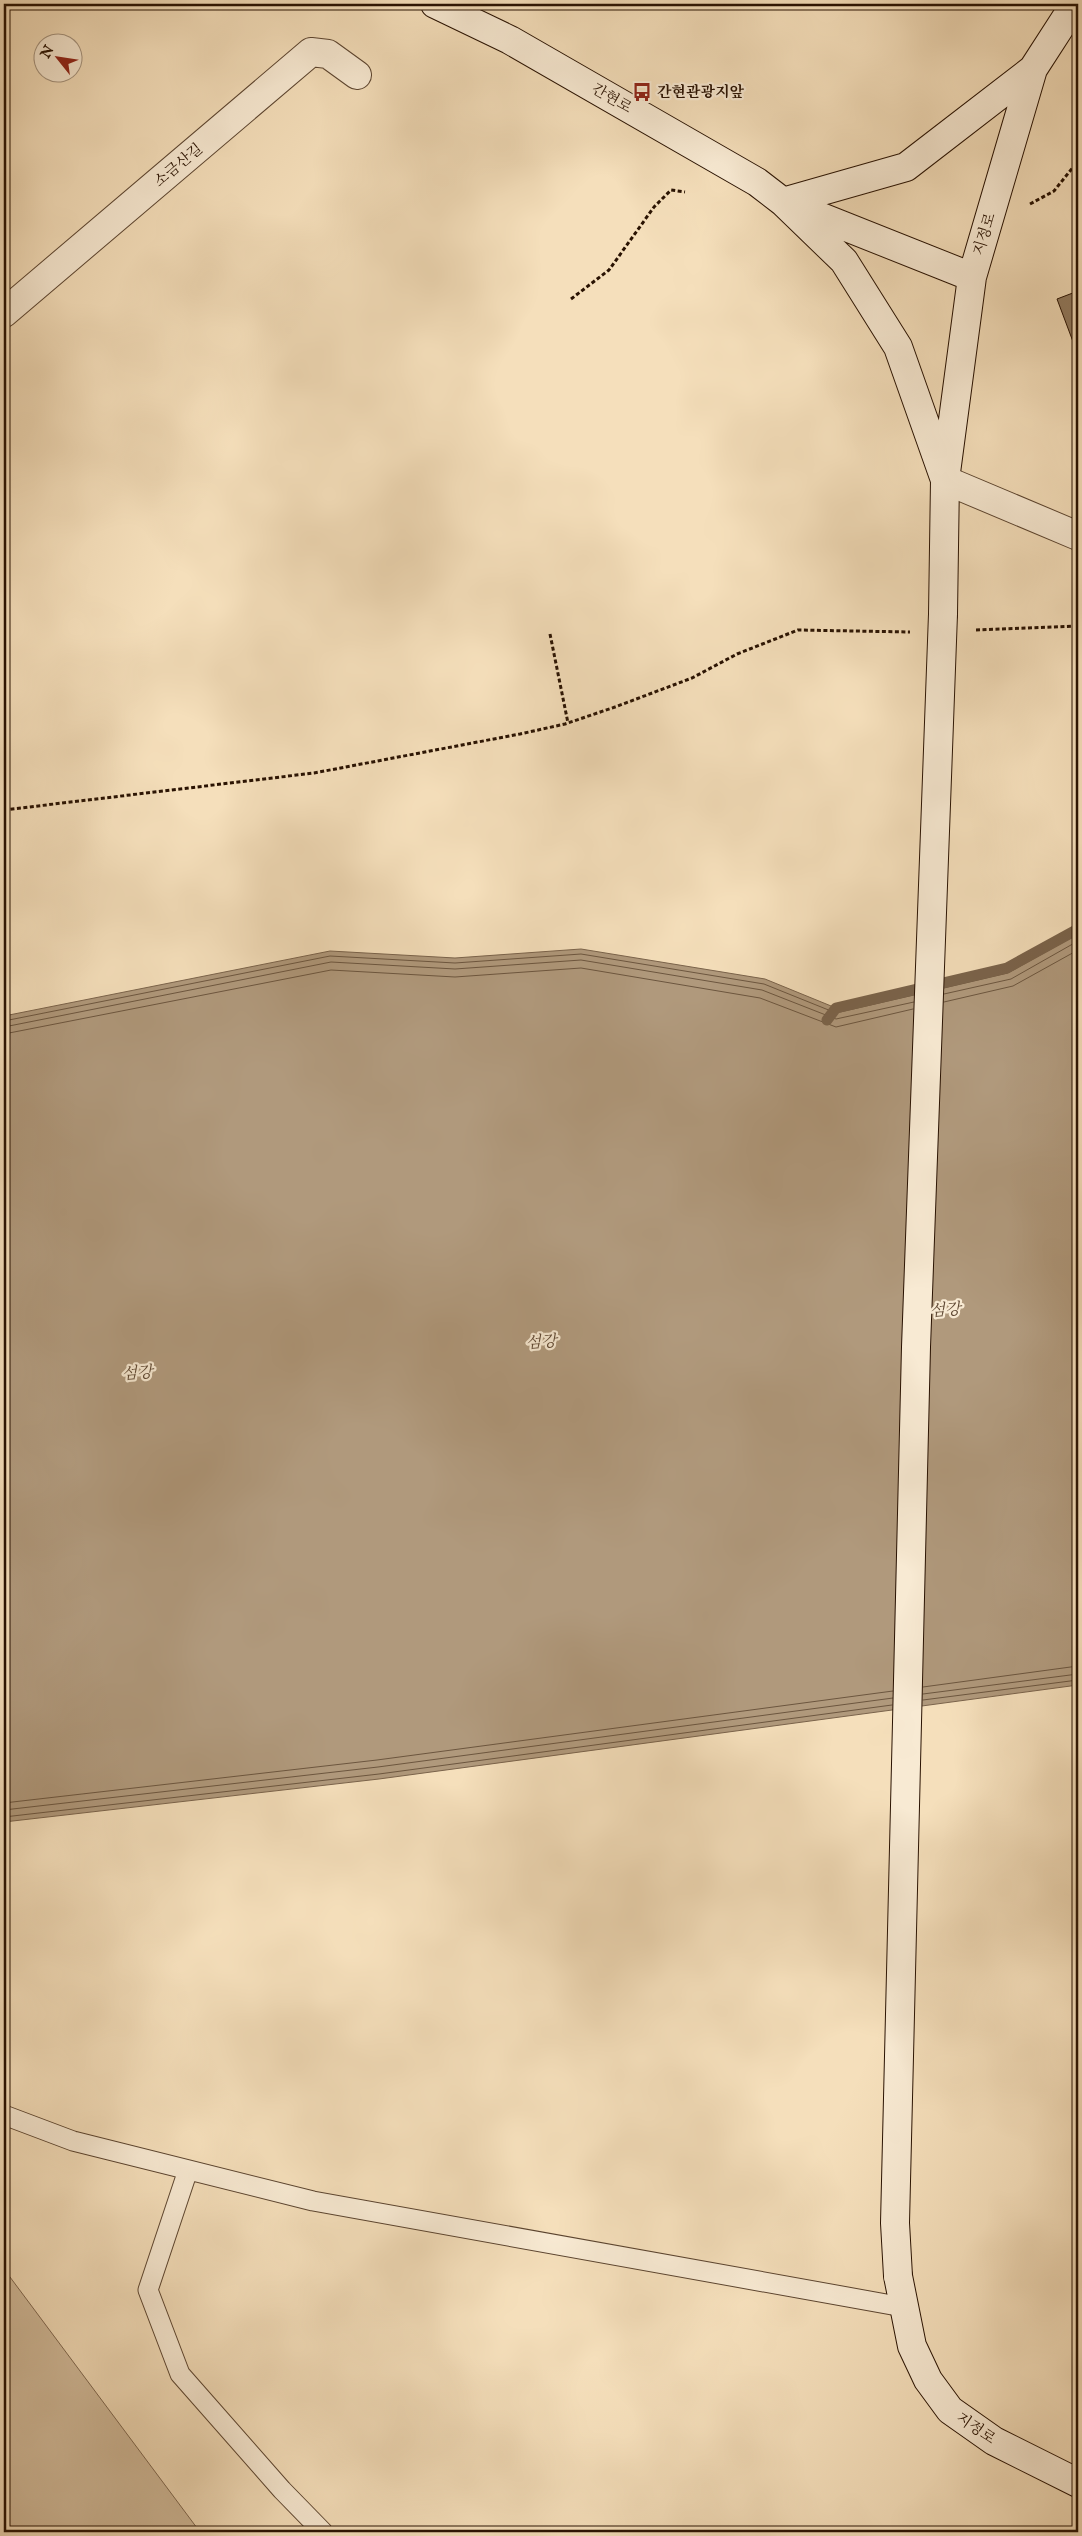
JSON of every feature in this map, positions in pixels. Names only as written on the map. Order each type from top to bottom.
[{"type":"main road","name":"간현로","points":[[435,4],[510,40],[757,182],[783,202]]},
{"type":"main road","name":"지정로","points":[[1075,4],[1033,69],[972,277],[945,480],[943,614],[916,1347],[895,2224],[898,2276],[903,2307],[912,2346],[928,2380],[950,2410],[994,2441],[1078,2483]]},
{"type":"main road","name":"소금산길","points":[[4,313],[311,52],[328,54],[357,75]]},
{"type":"main road","points":[[783,202],[906,167],[1033,69]]},
{"type":"main road","points":[[783,202],[972,277]]},
{"type":"main road","points":[[783,202],[844,262],[898,347],[945,480],[1078,536]]},
{"type":"lane","points":[[4,2115],[73,2141],[313,2201],[903,2307]]},
{"type":"lane","points":[[188,2170],[148,2290],[180,2374],[282,2490],[324,2532]]},
{"type":"path","points":[[1030,204],[1054,191],[1078,161]]},
{"type":"path","points":[[571,299],[609,270],[654,208],[670,190],[686,192]]},
{"type":"path","points":[[550,634],[568,723]]},
{"type":"path","points":[[4,810],[314,773],[568,723],[692,678],[737,654],[774,640]]},
{"type":"shaded area","points":[[4,2269],[200,2532],[4,2532]]},
{"type":"water","name":"섬강","points":[[1078,929],[1078,1685],[379,1779],[4,1822],[4,1016],[330,951],[455,958],[581,949],[765,979],[836,1008],[1007,968]]},
{"type":"building","points":[[1078,291],[1078,355],[1057,299]]},
{"type":"waterway","points":[[827,1020],[836,1008],[1007,968],[1078,929]]},
{"type":"railway","points":[[4,6],[11,4]]},
{"type":"place","name":"간현관광지앞","points":[[642,92]]}]
